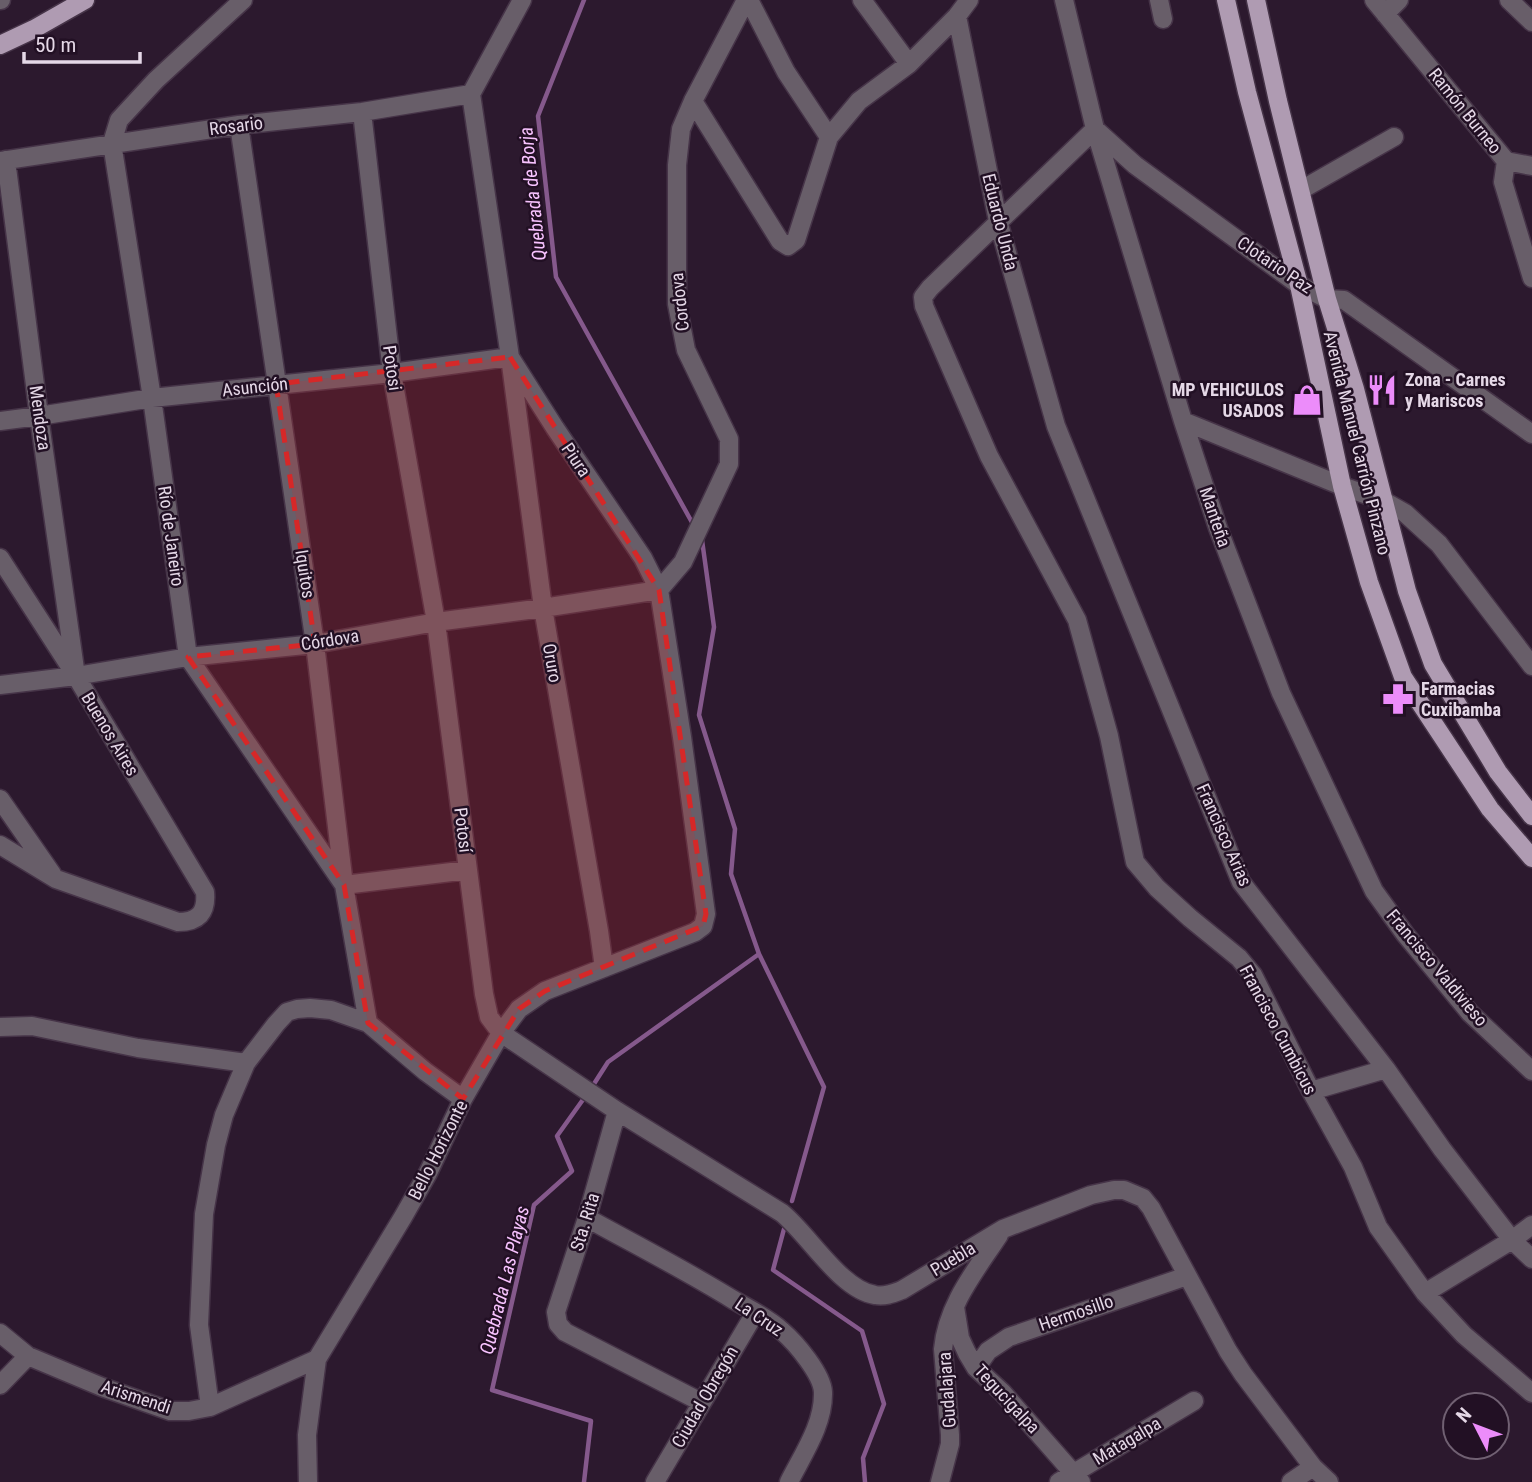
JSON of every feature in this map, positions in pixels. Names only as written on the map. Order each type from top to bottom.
[{"type":"main road","points":[[0,45],[85,0]]},
{"type":"main road","name":"Avenida Manuel Carrión Pinzano","points":[[1226,0],[1247,92],[1299,285],[1342,486],[1369,582],[1403,677],[1490,809],[1532,858]]},
{"type":"main road","name":"Avenida Manuel Carrión Pinzano","points":[[1256,0],[1327,299],[1355,389],[1407,591],[1433,664],[1497,772],[1532,816]]},
{"type":"street","points":[[112,143],[119,120],[156,80],[243,0]]},
{"type":"street","points":[[471,94],[522,0]]},
{"type":"street","points":[[748,0],[786,72],[829,136]]},
{"type":"street","name":"Cordova","points":[[659,590],[683,562],[729,464],[729,439],[686,350],[677,304],[677,165],[681,129],[693,101],[748,0]]},
{"type":"street","points":[[862,0],[909,64]]},
{"type":"street","points":[[693,101],[780,241],[788,246],[796,240],[829,136],[859,101],[909,64],[957,16],[969,0]]},
{"type":"street","points":[[998,221],[1095,130],[1064,0]]},
{"type":"street","points":[[1159,0],[1163,19]]},
{"type":"street","points":[[1380,7],[1399,0]]},
{"type":"street","points":[[1509,0],[1532,22]]},
{"type":"street","name":"Ramón Burneo","points":[[1380,7],[1506,161],[1503,183],[1532,278]]},
{"type":"street","name":"Eduardo Unda","points":[[957,16],[998,221],[1056,426]]},
{"type":"street","name":"Rosario","points":[[3,160],[239,125],[362,112],[471,94]]},
{"type":"street","name":"Piura","points":[[471,94],[510,357],[643,558],[659,590],[706,914],[703,926]]},
{"type":"street","name":"Potosi","points":[[362,112],[392,373],[436,622]]},
{"type":"street","name":"Iquitos","points":[[239,125],[315,644],[344,885],[368,1023]]},
{"type":"street","name":"Clotario Paz","points":[[1095,130],[1135,166],[1299,285],[1327,299],[1344,300],[1532,433]]},
{"type":"street","name":"Manteña","points":[[1095,130],[1218,528],[1281,693],[1374,891]]},
{"type":"street","points":[[1301,190],[1394,137]]},
{"type":"street","name":"Río de Janeiro","points":[[112,143],[152,398],[188,657],[344,885]]},
{"type":"street","name":"Mendoza","points":[[3,160],[76,676]]},
{"type":"street","points":[[1506,161],[1532,166]]},
{"type":"street","name":"Francisco Cumbicus","points":[[998,221],[930,288],[923,297],[924,306],[989,456],[1077,620],[1109,736],[1135,862],[1157,888],[1239,958],[1253,975],[1311,1091],[1353,1167],[1378,1227],[1425,1293],[1464,1335],[1532,1393]]},
{"type":"street","name":"Asunción","points":[[0,421],[152,398],[392,373],[510,357]]},
{"type":"street","name":"Oruro","points":[[510,357],[543,608],[604,968]]},
{"type":"street","points":[[1183,421],[1384,501],[1405,513],[1439,544],[1532,666]]},
{"type":"street","name":"Francisco Arias","points":[[1056,426],[1241,882],[1386,1069],[1441,1149],[1512,1240],[1532,1259]]},
{"type":"street","name":"Buenos Aires","points":[[0,558],[76,676],[205,892],[206,904],[201,915],[189,922],[178,922],[56,879]]},
{"type":"street","name":"Córdova","points":[[0,685],[76,676],[188,657],[315,644],[436,622],[659,590]]},
{"type":"street","name":"Potosí","points":[[436,622],[484,994],[489,1017],[501,1033]]},
{"type":"street","points":[[0,799],[56,879]]},
{"type":"street","points":[[0,845],[56,879]]},
{"type":"street","points":[[344,885],[468,870]]},
{"type":"street","name":"Francisco Valdivieso","points":[[1374,891],[1405,934],[1470,1013],[1532,1071]]},
{"type":"street","name":"Bello Horizonte","points":[[308,1482],[307,1435],[317,1359],[428,1173],[463,1099],[501,1033],[519,1009],[545,991],[695,932],[703,926]]},
{"type":"street","points":[[211,1407],[199,1325],[204,1214],[224,1115],[246,1063],[276,1024],[288,1012],[298,1009],[331,1010],[368,1023],[463,1099]]},
{"type":"street","points":[[0,1027],[32,1026],[138,1048],[246,1063]]},
{"type":"street","name":"Puebla","points":[[501,1033],[617,1111],[782,1213],[842,1277],[866,1293],[878,1296],[902,1290],[1003,1229],[1091,1195],[1114,1189],[1143,1198],[1243,1374],[1313,1467],[1329,1482]]},
{"type":"street","points":[[1311,1091],[1386,1069]]},
{"type":"street","name":"Sta. Rita","points":[[617,1111],[587,1219],[556,1312],[558,1324],[565,1332],[701,1402]]},
{"type":"street","name":"La Cruz","points":[[587,1219],[673,1264],[755,1313],[782,1331],[800,1350],[817,1374],[823,1390],[822,1410],[816,1430],[789,1482]]},
{"type":"street","points":[[1425,1293],[1532,1225]]},
{"type":"street","name":"Gudalajara","points":[[940,1482],[950,1444],[944,1337],[954,1306],[1003,1229]]},
{"type":"street","name":"Hermosillo","points":[[976,1368],[988,1351],[1009,1337],[1187,1276]]},
{"type":"street","name":"Tegucigalpa","points":[[954,1306],[960,1338],[976,1368],[1002,1392],[1071,1479]]},
{"type":"street","name":"Ciudad Obregón","points":[[655,1482],[755,1313]]},
{"type":"street","name":"Arismendi","points":[[0,1333],[28,1356],[102,1387],[170,1411],[211,1407],[317,1359]]},
{"type":"street","points":[[0,1385],[28,1356]]},
{"type":"street","name":"Matagalpa","points":[[1071,1479],[1194,1401]]},
{"type":"street","points":[[1291,1482],[1313,1467]]},
{"type":"highlighted area","points":[[510,357],[659,590],[706,914],[703,926],[545,991],[519,1009],[463,1099],[368,1023],[344,885],[188,657],[315,644],[276,384]]},
{"type":"waterway","name":"Quebrada de Borja","points":[[584,0],[538,116],[556,277],[694,526]]},
{"type":"waterway","name":"Quebrada de Borja","points":[[702,540],[714,627],[699,715],[735,829],[731,874],[759,954],[824,1087],[792,1201]]},
{"type":"waterway","name":"Quebrada Las Playas","points":[[592,1087],[608,1062],[759,954]]},
{"type":"waterway","name":"Quebrada Las Playas","points":[[584,1482],[591,1421],[492,1390],[534,1205],[572,1171],[557,1136],[587,1094]]},
{"type":"waterway","points":[[784,1229],[773,1270],[862,1331],[884,1404],[863,1458],[865,1482]]},
{"type":"place","name":"Zona - Carnes y Mariscos","points":[[1382,390]]},
{"type":"place","name":"MP VEHICULOS USADOS","points":[[1307,400]]},
{"type":"place","name":"Farmacias Cuxibamba","points":[[1398,699]]}]
